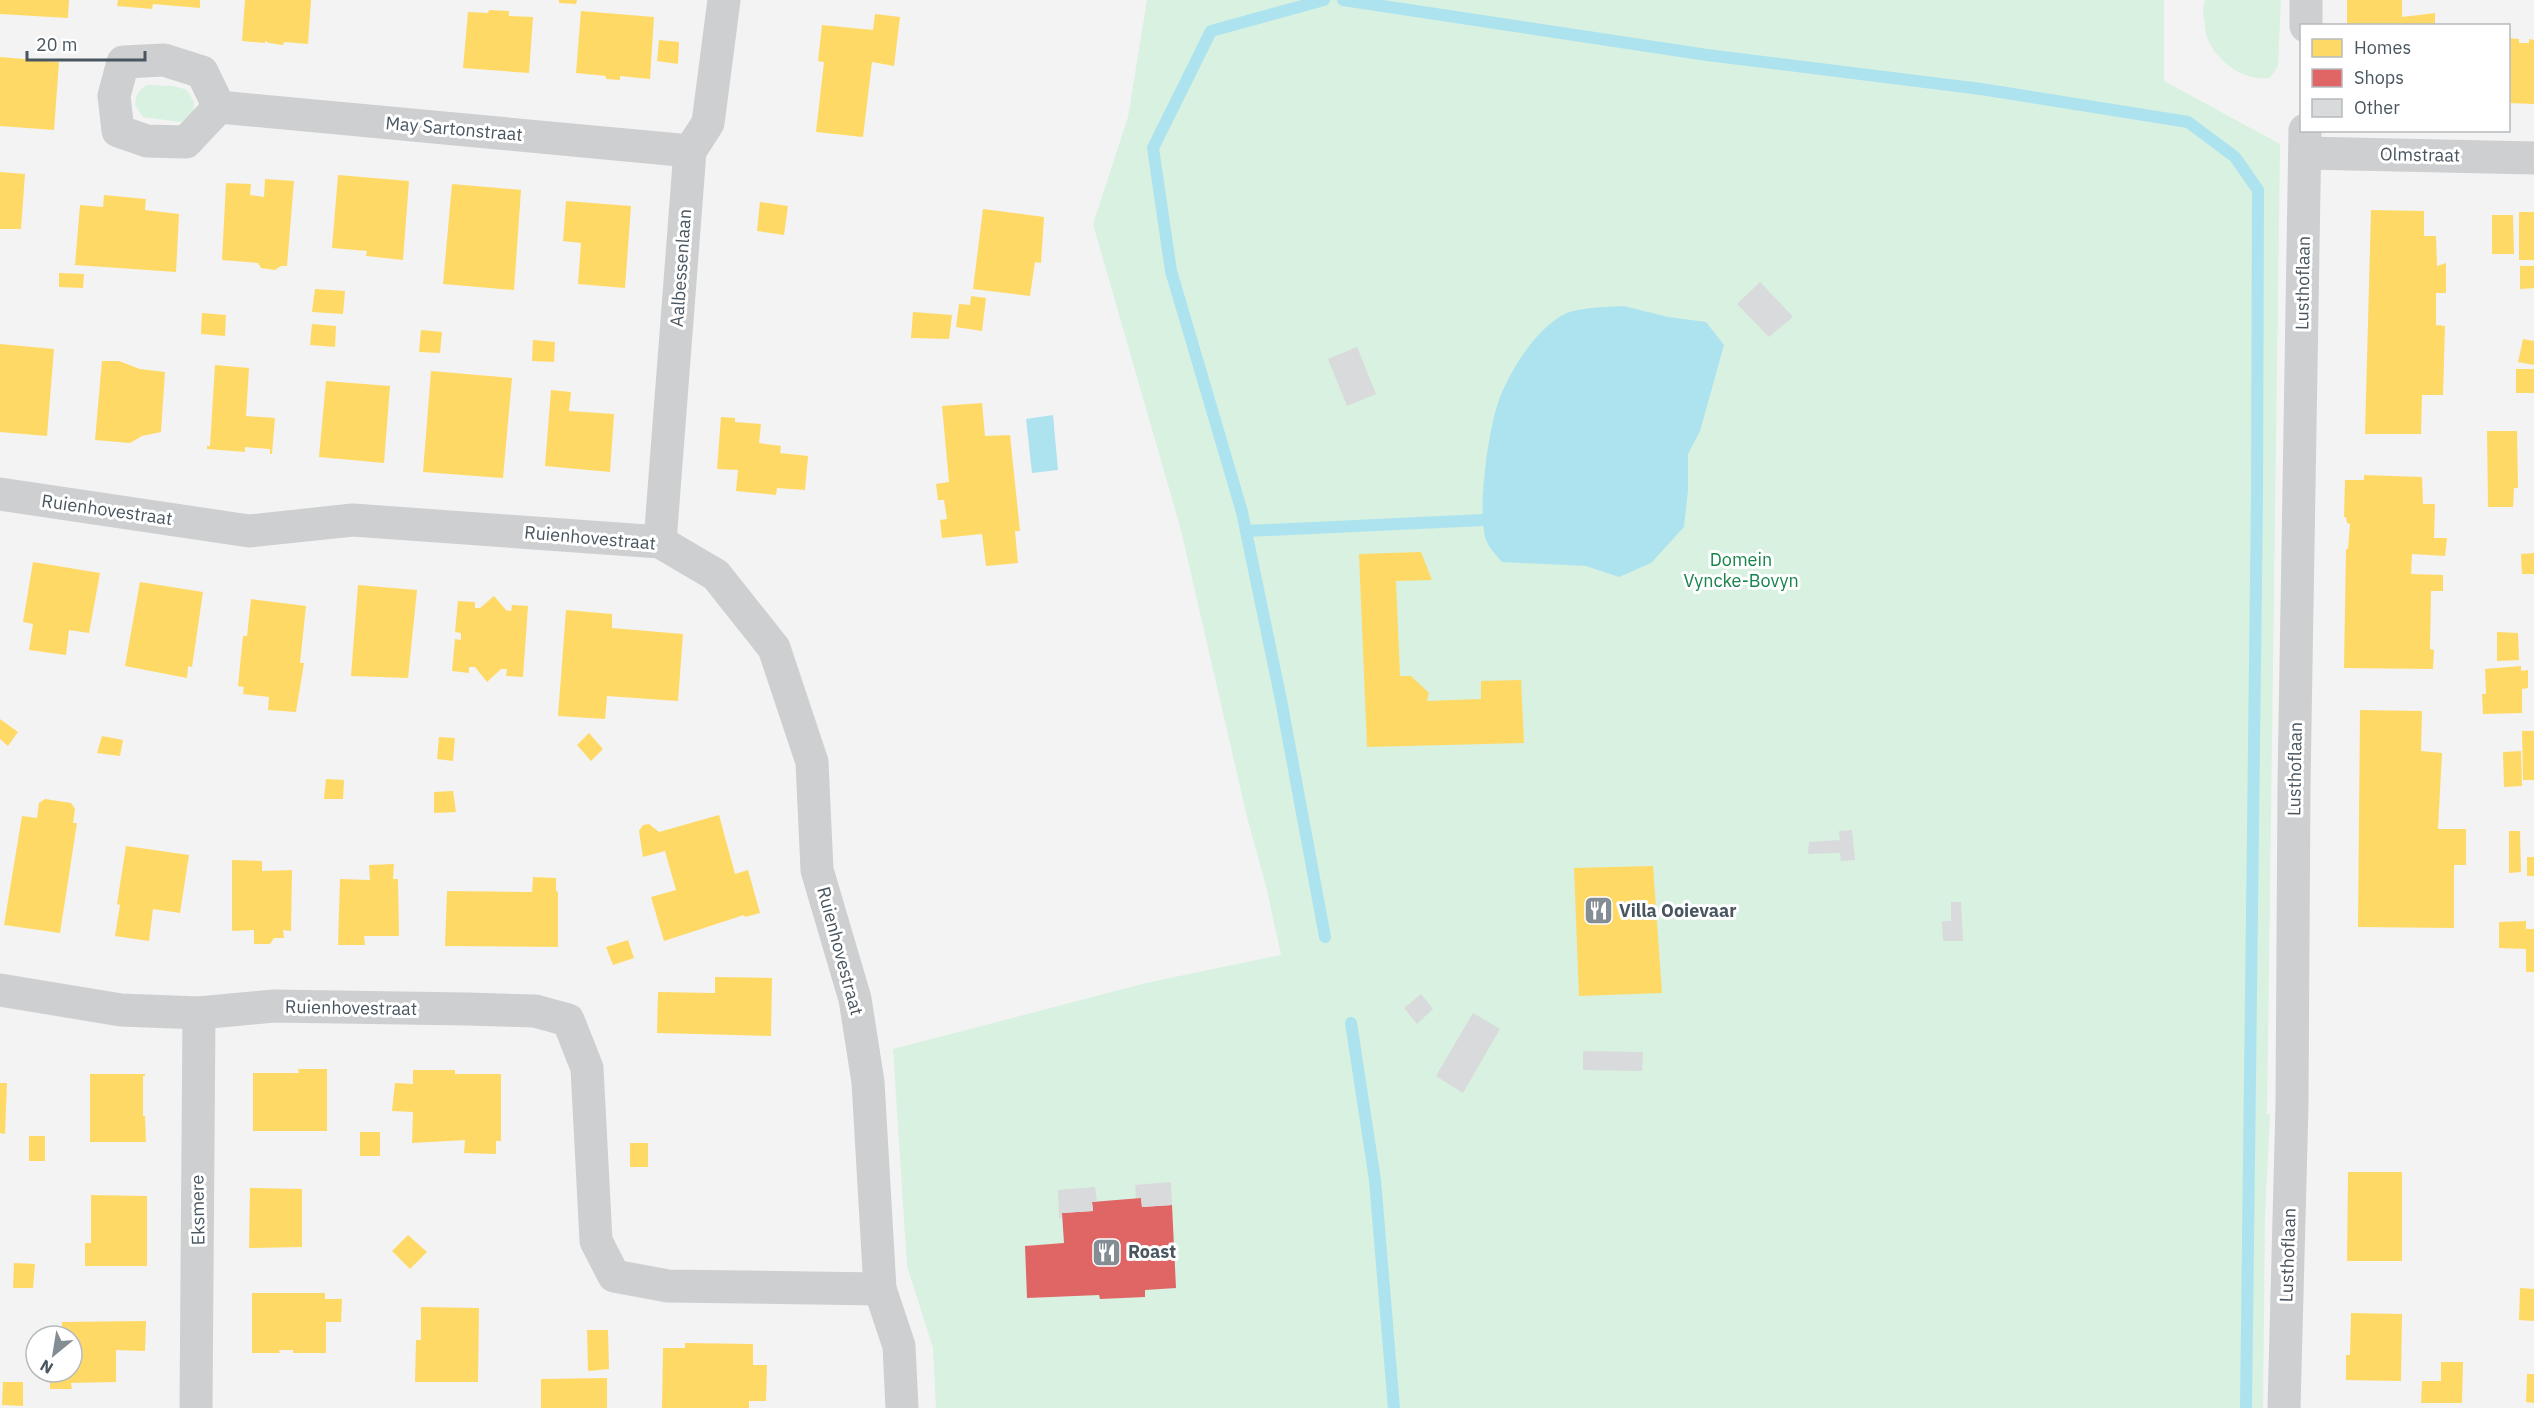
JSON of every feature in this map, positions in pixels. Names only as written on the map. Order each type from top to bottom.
[{"type":"street","name":"Aalbessenlaan","points":[[660,542],[690,151],[708,123],[724,0]]},
{"type":"street","points":[[2306,0],[2306,24]]},
{"type":"street","name":"May Sartonstraat","points":[[219,107],[690,151]]},
{"type":"street","name":"Olmstraat","points":[[2305,142],[2534,158]]},
{"type":"street","name":"Lusthoflaan","points":[[2284,1408],[2292,1105],[2305,142]]},
{"type":"street","name":"Ruienhovestraat","points":[[0,494],[249,531],[353,520],[660,542],[716,575],[774,648],[812,762],[817,870],[855,999],[868,1082],[880,1289],[899,1346],[902,1408]]},
{"type":"street","name":"Ruienhovestraat","points":[[0,990],[121,1010],[199,1013],[274,1006],[467,1009],[535,1011],[568,1020],[587,1068],[596,1241],[614,1276],[668,1286],[880,1289]]},
{"type":"street","name":"Eksmere","points":[[196,1408],[199,1013]]},
{"type":"green space","name":"Domein Vyncke-Bovyn","points":[[1147,0],[2164,0],[2164,81],[2280,144],[2267,1114],[2270,1114],[2265,1214],[2263,1408],[936,1408],[933,1348],[907,1266],[893,1049],[1146,983],[1281,955],[1181,530],[1093,224],[1128,117]]},
{"type":"green space","points":[[2206,0],[2281,0],[2278,66],[2270,78],[2251,77],[2241,73],[2224,62],[2217,54],[2206,33],[2203,9]]},
{"type":"green space","points":[[147,85],[174,86],[187,90],[194,102],[193,111],[181,122],[143,117],[135,105],[141,89]]},
{"type":"water","points":[[1624,306],[1668,317],[1706,322],[1724,345],[1700,431],[1688,454],[1688,490],[1684,527],[1651,563],[1619,577],[1586,566],[1502,562],[1486,540],[1483,492],[1487,452],[1502,391],[1523,354],[1541,332],[1561,316],[1583,309]]},
{"type":"water","points":[[1053,415],[1058,470],[1032,473],[1026,419]]},
{"type":"building: Homes","points":[[0,0],[69,0],[68,18],[0,14]]},
{"type":"building: Homes","points":[[118,0],[200,0],[200,8],[153,4],[152,9],[117,6]]},
{"type":"building: Homes","points":[[245,0],[311,0],[308,44],[284,42],[283,45],[265,41],[265,43],[242,41]]},
{"type":"building: Homes","points":[[559,0],[577,0],[576,4],[559,3]]},
{"type":"building: Homes","points":[[2347,0],[2402,0],[2402,17],[2435,13],[2435,24],[2347,24]]},
{"type":"building: Homes","points":[[489,10],[509,11],[509,16],[533,17],[529,73],[463,68],[468,12],[488,13]]},
{"type":"building: Homes","points":[[581,11],[654,17],[650,79],[620,76],[620,80],[606,79],[606,76],[576,73]]},
{"type":"building: Homes","points":[[875,14],[900,17],[894,66],[872,62],[863,137],[816,132],[824,62],[818,61],[822,25],[873,30]]},
{"type":"building: Homes","points":[[2510,38],[2519,39],[2519,43],[2529,43],[2529,39],[2534,40],[2534,104],[2510,103]]},
{"type":"building: Homes","points":[[659,40],[679,42],[678,64],[657,61]]},
{"type":"building: Homes","points":[[0,57],[59,62],[54,130],[0,126]]},
{"type":"building: Homes","points":[[0,172],[25,174],[21,229],[0,229]]},
{"type":"building: Homes","points":[[338,175],[409,181],[403,260],[366,256],[367,251],[332,248]]},
{"type":"building: Homes","points":[[265,179],[294,181],[287,266],[281,266],[275,270],[261,268],[258,263],[222,260],[226,183],[251,184],[250,195],[264,197]]},
{"type":"building: Homes","points":[[452,184],[521,190],[514,290],[443,284]]},
{"type":"building: Homes","points":[[104,195],[146,199],[145,210],[179,214],[176,272],[75,265],[80,205],[103,207]]},
{"type":"building: Homes","points":[[566,201],[631,206],[625,288],[578,284],[581,243],[563,241]]},
{"type":"building: Homes","points":[[760,202],[788,206],[784,235],[757,231]]},
{"type":"building: Homes","points":[[983,209],[1044,217],[1041,263],[1035,262],[1030,296],[973,289]]},
{"type":"building: Homes","points":[[2371,210],[2424,211],[2424,236],[2436,236],[2437,266],[2446,263],[2446,293],[2436,293],[2436,325],[2445,326],[2443,395],[2422,395],[2421,434],[2365,434]]},
{"type":"building: Homes","points":[[2519,212],[2534,212],[2534,260],[2519,260]]},
{"type":"building: Homes","points":[[2492,215],[2513,215],[2514,254],[2492,254]]},
{"type":"building: Homes","points":[[2520,266],[2534,266],[2534,288],[2520,289]]},
{"type":"building: Homes","points":[[59,273],[84,274],[83,288],[59,287]]},
{"type":"building: Homes","points":[[315,289],[345,291],[343,314],[312,312]]},
{"type":"building: Homes","points":[[971,296],[986,298],[982,331],[956,327],[959,304],[970,305]]},
{"type":"building: Homes","points":[[913,312],[952,315],[949,339],[911,338]]},
{"type":"building: Homes","points":[[202,313],[226,315],[225,336],[201,334]]},
{"type":"building: Homes","points":[[312,324],[336,326],[335,347],[310,345]]},
{"type":"building: Homes","points":[[421,330],[442,332],[440,353],[419,352]]},
{"type":"building: Homes","points":[[2523,339],[2534,341],[2534,365],[2518,362]]},
{"type":"building: Homes","points":[[533,340],[555,342],[554,362],[532,361]]},
{"type":"building: Homes","points":[[0,344],[54,349],[47,436],[0,432]]},
{"type":"building: Homes","points":[[102,361],[119,361],[140,369],[165,372],[161,432],[142,436],[130,443],[95,440]]},
{"type":"building: Homes","points":[[215,365],[249,368],[246,416],[275,418],[272,454],[270,454],[270,449],[245,447],[245,452],[207,449],[207,446],[210,446]]},
{"type":"building: Homes","points":[[2516,369],[2534,369],[2534,393],[2516,393]]},
{"type":"building: Homes","points":[[431,371],[512,378],[503,478],[423,472]]},
{"type":"building: Homes","points":[[326,381],[390,386],[384,463],[319,457]]},
{"type":"building: Homes","points":[[551,390],[571,392],[569,411],[614,414],[610,472],[545,466]]},
{"type":"building: Homes","points":[[982,403],[985,436],[1010,435],[1020,531],[1015,531],[1018,563],[986,566],[982,534],[942,538],[940,520],[947,519],[944,500],[938,500],[936,484],[949,482],[942,406]]},
{"type":"building: Homes","points":[[721,417],[735,418],[735,422],[761,424],[759,443],[781,446],[780,453],[808,456],[805,490],[777,488],[776,495],[736,491],[738,470],[717,469]]},
{"type":"building: Homes","points":[[2487,431],[2517,431],[2518,488],[2514,488],[2513,507],[2488,507]]},
{"type":"building: Homes","points":[[2364,475],[2422,477],[2423,504],[2435,504],[2434,538],[2447,538],[2445,556],[2412,554],[2411,574],[2443,575],[2443,591],[2431,591],[2430,649],[2434,650],[2433,669],[2344,668],[2346,549],[2348,549],[2350,524],[2344,517],[2345,480],[2364,480]]},
{"type":"building: Homes","points":[[1421,552],[1432,580],[1396,581],[1400,676],[1411,676],[1429,693],[1427,701],[1481,699],[1481,681],[1521,680],[1524,743],[1367,747],[1359,554]]},
{"type":"building: Homes","points":[[2534,553],[2534,574],[2522,574],[2521,554]]},
{"type":"building: Homes","points":[[33,562],[100,573],[89,633],[69,630],[66,655],[29,650],[33,624],[23,622]]},
{"type":"building: Homes","points":[[140,582],[203,592],[192,667],[188,666],[187,678],[125,666]]},
{"type":"building: Homes","points":[[358,585],[417,590],[408,678],[351,676]]},
{"type":"building: Homes","points":[[494,596],[506,610],[511,611],[512,605],[528,606],[523,677],[506,676],[507,669],[501,669],[487,682],[475,667],[469,667],[469,673],[452,671],[455,639],[461,640],[461,633],[455,632],[458,601],[475,602],[475,608],[480,608]]},
{"type":"building: Homes","points":[[251,599],[306,606],[300,663],[304,663],[296,712],[268,710],[269,697],[243,694],[244,687],[238,686],[243,636],[247,636]]},
{"type":"building: Homes","points":[[566,610],[612,614],[612,628],[683,634],[678,701],[607,696],[605,719],[558,716]]},
{"type":"building: Homes","points":[[2497,632],[2518,633],[2519,660],[2497,661]]},
{"type":"building: Homes","points":[[2521,666],[2521,671],[2528,670],[2528,688],[2522,689],[2522,713],[2483,714],[2482,694],[2486,694],[2485,669]]},
{"type":"building: Homes","points":[[2360,710],[2422,711],[2421,751],[2442,753],[2438,829],[2466,829],[2466,865],[2454,865],[2454,928],[2358,927]]},
{"type":"building: Homes","points":[[0,719],[18,732],[8,746],[0,739]]},
{"type":"building: Homes","points":[[2522,731],[2534,731],[2534,780],[2523,780]]},
{"type":"building: Homes","points":[[589,733],[603,749],[591,761],[577,745]]},
{"type":"building: Homes","points":[[102,736],[123,740],[120,756],[97,753]]},
{"type":"building: Homes","points":[[439,737],[455,738],[453,761],[437,759]]},
{"type":"building: Homes","points":[[2521,751],[2522,786],[2504,787],[2503,752]]},
{"type":"building: Homes","points":[[326,779],[344,780],[343,799],[324,799]]},
{"type":"building: Homes","points":[[453,791],[456,812],[434,813],[434,792]]},
{"type":"building: Homes","points":[[45,799],[71,803],[75,809],[73,823],[77,823],[60,933],[4,925],[22,816],[37,818],[39,803]]},
{"type":"building: Homes","points":[[719,815],[735,874],[748,870],[760,913],[745,917],[744,915],[664,941],[651,897],[676,890],[665,851],[643,857],[639,831],[643,825],[649,824],[659,832]]},
{"type":"building: Homes","points":[[2509,831],[2520,831],[2521,872],[2509,873]]},
{"type":"building: Homes","points":[[126,846],[189,855],[180,913],[153,909],[149,941],[115,936],[120,905],[117,904]]},
{"type":"building: Homes","points":[[2527,857],[2534,857],[2534,876],[2527,876]]},
{"type":"building: Homes","points":[[232,860],[262,861],[262,871],[292,870],[291,931],[283,930],[284,938],[274,938],[270,944],[254,944],[254,930],[232,931]]},
{"type":"building: Homes","points":[[394,864],[393,879],[398,879],[399,936],[364,936],[365,945],[338,945],[340,879],[370,880],[369,865]]},
{"type":"building: Homes","points":[[1653,866],[1662,993],[1579,996],[1574,868]]},
{"type":"building: Homes","points":[[533,877],[556,878],[558,947],[445,946],[447,891],[532,892]]},
{"type":"building: Homes","points":[[2526,921],[2526,929],[2534,929],[2534,972],[2526,972],[2526,949],[2499,948],[2499,922]]},
{"type":"building: Homes","points":[[628,940],[634,958],[613,965],[606,947]]},
{"type":"building: Homes","points":[[715,977],[772,978],[771,1036],[657,1033],[658,992],[715,993]]},
{"type":"building: Homes","points":[[298,1069],[327,1069],[327,1131],[253,1131],[253,1073],[299,1073]]},
{"type":"building: Homes","points":[[413,1070],[455,1070],[455,1074],[501,1074],[501,1141],[496,1141],[496,1154],[464,1153],[465,1140],[412,1143],[413,1112],[392,1111],[395,1083],[413,1084]]},
{"type":"building: Homes","points":[[90,1074],[145,1074],[143,1076],[143,1116],[145,1116],[146,1142],[90,1142]]},
{"type":"building: Homes","points":[[0,1083],[7,1083],[5,1134],[0,1133]]},
{"type":"building: Homes","points":[[360,1132],[380,1132],[380,1156],[360,1156]]},
{"type":"building: Homes","points":[[29,1136],[45,1136],[45,1161],[29,1161]]},
{"type":"building: Homes","points":[[630,1143],[648,1143],[648,1167],[630,1167]]},
{"type":"building: Homes","points":[[2348,1172],[2402,1172],[2402,1261],[2347,1261]]},
{"type":"building: Homes","points":[[250,1188],[302,1189],[302,1247],[249,1248]]},
{"type":"building: Homes","points":[[91,1195],[147,1196],[147,1266],[85,1266],[85,1243],[91,1243]]},
{"type":"building: Homes","points":[[408,1235],[427,1252],[410,1269],[392,1251]]},
{"type":"building: Homes","points":[[14,1263],[35,1264],[33,1288],[13,1288]]},
{"type":"building: Homes","points":[[2520,1288],[2534,1289],[2534,1321],[2519,1320]]},
{"type":"building: Homes","points":[[252,1293],[325,1293],[325,1299],[342,1299],[341,1322],[326,1322],[326,1353],[293,1353],[293,1350],[279,1350],[280,1353],[252,1353]]},
{"type":"building: Homes","points":[[421,1307],[479,1308],[478,1382],[415,1382],[416,1340],[421,1340]]},
{"type":"building: Homes","points":[[2351,1313],[2402,1314],[2401,1381],[2346,1380],[2346,1355],[2350,1355]]},
{"type":"building: Homes","points":[[146,1321],[145,1351],[116,1350],[116,1382],[84,1383],[84,1324],[62,1324],[62,1322]]},
{"type":"building: Homes","points":[[587,1330],[608,1330],[609,1369],[588,1371]]},
{"type":"building: Homes","points":[[685,1343],[753,1344],[753,1365],[767,1365],[766,1401],[749,1401],[749,1408],[662,1408],[663,1348],[685,1348]]},
{"type":"building: Homes","points":[[2441,1362],[2463,1362],[2462,1403],[2421,1403],[2422,1381],[2441,1381]]},
{"type":"building: Homes","points":[[2527,1374],[2534,1374],[2534,1403],[2526,1402]]},
{"type":"building: Homes","points":[[607,1378],[607,1408],[541,1408],[541,1379]]},
{"type":"building: Homes","points":[[3,1382],[23,1382],[23,1406],[2,1405]]},
{"type":"building: Homes","points":[[50,1384],[71,1384],[72,1389],[50,1389]]},
{"type":"building: Shops","points":[[1141,1198],[1142,1207],[1172,1205],[1176,1288],[1145,1290],[1145,1297],[1100,1299],[1099,1295],[1027,1298],[1025,1246],[1064,1243],[1062,1213],[1093,1211],[1092,1202]]},
{"type":"building: Other","points":[[1760,282],[1793,317],[1769,337],[1737,304]]},
{"type":"building: Other","points":[[1357,347],[1376,394],[1347,406],[1328,359]]},
{"type":"building: Other","points":[[1852,830],[1855,860],[1841,861],[1840,853],[1808,854],[1809,842],[1840,840],[1839,831]]},
{"type":"building: Other","points":[[1951,902],[1961,902],[1963,941],[1943,941],[1942,921],[1951,921]]},
{"type":"building: Other","points":[[1421,994],[1433,1009],[1417,1024],[1404,1008]]},
{"type":"building: Other","points":[[1473,1013],[1500,1029],[1463,1093],[1436,1076]]},
{"type":"building: Other","points":[[1583,1051],[1643,1052],[1642,1071],[1583,1070]]},
{"type":"building: Other","points":[[1171,1182],[1172,1205],[1142,1207],[1141,1198],[1136,1198],[1135,1185]]},
{"type":"building: Other","points":[[1095,1187],[1097,1201],[1092,1202],[1093,1211],[1062,1213],[1062,1218],[1059,1218],[1058,1190]]},
{"type":"waterway","points":[[1324,0],[1211,31],[1153,148],[1171,271],[1242,512],[1281,700],[1325,937]]},
{"type":"waterway","points":[[1343,0],[1707,55],[1981,89],[2188,122],[2235,157],[2258,190],[2257,497],[2246,1408]]},
{"type":"waterway","points":[[1246,531],[1483,520]]},
{"type":"waterway","points":[[1351,1023],[1375,1180],[1394,1408]]},
{"type":"place","name":"Villa Ooievaar","points":[[1598,911]]},
{"type":"place","name":"Roast","points":[[1107,1252]]}]
